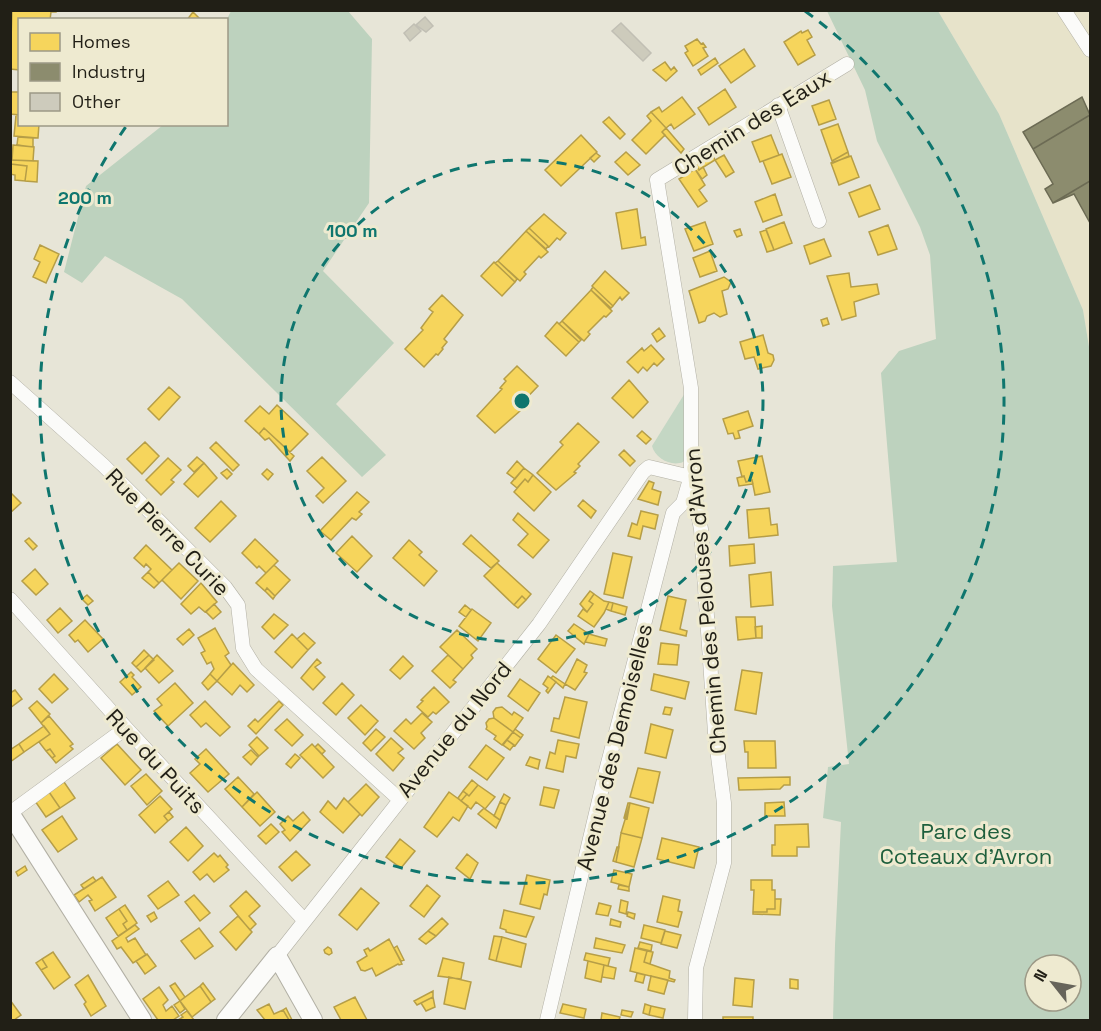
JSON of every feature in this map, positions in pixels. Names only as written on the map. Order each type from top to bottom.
[{"type":"street","points":[[1064,10],[1090,50]]},
{"type":"street","name":"Chemin des Eaux","points":[[657,180],[847,64]]},
{"type":"street","points":[[778,105],[819,221]]},
{"type":"street","name":"Chemin des Pelouses d'Avron","points":[[657,180],[691,388],[691,477],[701,529],[715,733],[724,802],[724,863],[696,968],[695,1020]]},
{"type":"street","name":"Rue Pierre Curie","points":[[10,382],[103,465],[225,587],[238,605],[243,648],[256,669],[399,799]]},
{"type":"street","name":"Avenue du Nord","points":[[226,1020],[539,624],[643,472],[649,467],[691,477]]},
{"type":"street","name":"Avenue des Demoiselles","points":[[547,1020],[606,771],[673,513],[683,503],[691,477]]},
{"type":"street","name":"Rue du Puits","points":[[10,599],[304,920]]},
{"type":"street","points":[[126,728],[10,813],[142,1020]]},
{"type":"street","points":[[277,956],[314,1020]]},
{"type":"shaded area","points":[[938,11],[1090,11],[1090,353],[1083,310],[999,114]]},
{"type":"green space","points":[[231,11],[348,11],[372,39],[369,203],[323,271],[394,343],[336,404],[386,455],[362,477],[182,299],[105,256],[82,283],[64,272],[86,186],[162,126],[228,126],[228,18]]},
{"type":"green space","name":"Parc des Coteaux d'Avron","points":[[827,11],[938,11],[999,114],[1083,310],[1090,353],[1090,1020],[833,1020],[841,822],[823,818],[828,767],[849,764],[832,606],[833,566],[897,562],[881,373],[899,351],[936,339],[930,255],[920,227],[877,141],[865,90]]},
{"type":"green space","points":[[685,393],[685,460],[674,463],[660,458],[652,446]]},
{"type":"building: Homes","points":[[12,10],[56,10],[56,12],[51,12],[50,18],[18,18],[18,70],[10,69]]},
{"type":"building: Homes","points":[[193,12],[199,18],[188,18]]},
{"type":"building: Homes","points":[[808,30],[812,37],[807,40],[815,55],[798,65],[784,42],[801,31],[802,33]]},
{"type":"building: Homes","points":[[697,39],[706,47],[703,48],[708,56],[693,66],[685,53],[688,51],[685,46]]},
{"type":"building: Homes","points":[[744,49],[755,66],[731,83],[719,66]]},
{"type":"building: Homes","points":[[715,58],[718,63],[701,75],[698,70]]},
{"type":"building: Homes","points":[[665,62],[671,70],[674,67],[677,71],[666,81],[653,70]]},
{"type":"building: Homes","points":[[725,89],[736,107],[709,125],[698,108]]},
{"type":"building: Homes","points":[[10,92],[18,92],[18,115],[10,114]]},
{"type":"building: Homes","points":[[682,97],[695,114],[674,129],[671,124],[666,128],[651,112],[659,107],[662,112]]},
{"type":"building: Homes","points":[[829,100],[836,119],[819,125],[812,106]]},
{"type":"building: Homes","points":[[651,112],[666,128],[662,132],[665,135],[646,154],[632,140],[651,121],[647,116]]},
{"type":"building: Homes","points":[[16,115],[18,115],[18,126],[39,126],[38,138],[14,136]]},
{"type":"building: Homes","points":[[609,117],[625,134],[620,139],[603,122]]},
{"type":"building: Homes","points":[[838,124],[848,152],[832,161],[821,130]]},
{"type":"building: Homes","points":[[666,128],[684,149],[681,153],[662,132]]},
{"type":"building: Homes","points":[[581,135],[597,152],[561,186],[545,170]]},
{"type":"building: Homes","points":[[771,135],[779,155],[760,162],[752,142]]},
{"type":"building: Homes","points":[[18,137],[33,138],[33,147],[17,145]]},
{"type":"building: Homes","points":[[13,145],[34,147],[33,161],[12,160]]},
{"type":"building: Homes","points":[[626,152],[640,165],[628,175],[615,162]]},
{"type":"building: Homes","points":[[848,152],[849,156],[833,163],[832,161]]},
{"type":"building: Homes","points":[[596,153],[600,156],[594,162],[590,158]]},
{"type":"building: Homes","points":[[712,154],[715,160],[699,170],[696,164]]},
{"type":"building: Homes","points":[[782,154],[791,177],[772,184],[763,161]]},
{"type":"building: Homes","points":[[724,155],[734,172],[726,177],[715,160]]},
{"type":"building: Homes","points":[[851,156],[859,177],[839,185],[831,163]]},
{"type":"building: Homes","points":[[11,160],[38,161],[37,182],[25,181],[27,166],[11,164]]},
{"type":"building: Homes","points":[[11,164],[27,166],[25,181],[15,180],[15,175],[10,174]]},
{"type":"building: Homes","points":[[696,164],[699,170],[703,167],[707,175],[702,179],[693,166]]},
{"type":"building: Homes","points":[[695,169],[705,185],[699,190],[707,201],[698,207],[679,179]]},
{"type":"building: Homes","points":[[870,185],[880,209],[859,217],[849,193]]},
{"type":"building: Homes","points":[[775,194],[782,215],[763,222],[755,202]]},
{"type":"building: Homes","points":[[637,209],[641,238],[645,237],[646,245],[622,249],[616,213]]},
{"type":"building: Homes","points":[[544,214],[566,233],[560,240],[557,238],[549,247],[529,228]]},
{"type":"building: Homes","points":[[705,222],[713,244],[694,251],[685,229]]},
{"type":"building: Homes","points":[[784,222],[792,243],[774,250],[766,229]]},
{"type":"building: Homes","points":[[888,225],[897,249],[878,255],[869,232]]},
{"type":"building: Homes","points":[[529,228],[548,246],[546,249],[526,231]]},
{"type":"building: Homes","points":[[740,229],[742,235],[737,237],[734,231]]},
{"type":"building: Homes","points":[[766,230],[774,250],[767,252],[760,232]]},
{"type":"building: Homes","points":[[526,231],[548,252],[541,258],[539,256],[524,272],[526,274],[520,281],[498,261]]},
{"type":"building: Homes","points":[[824,239],[831,256],[810,264],[804,246]]},
{"type":"building: Homes","points":[[40,245],[59,254],[46,283],[33,277],[40,262],[34,259]]},
{"type":"building: Homes","points":[[710,251],[717,271],[700,277],[693,258]]},
{"type":"building: Homes","points":[[498,261],[517,279],[515,282],[495,263]]},
{"type":"building: Homes","points":[[494,262],[515,282],[502,296],[481,276]]},
{"type":"building: Homes","points":[[605,271],[629,293],[622,300],[620,297],[613,306],[592,286]]},
{"type":"building: Homes","points":[[849,273],[851,287],[877,284],[879,294],[854,302],[856,316],[842,320],[827,276]]},
{"type":"building: Homes","points":[[724,277],[731,282],[728,289],[722,291],[727,314],[720,317],[714,313],[699,323],[689,291]]},
{"type":"building: Homes","points":[[593,287],[613,306],[611,308],[591,290]]},
{"type":"building: Homes","points":[[591,290],[612,311],[588,332],[590,334],[584,341],[562,321]]},
{"type":"building: Homes","points":[[442,295],[463,315],[444,339],[447,342],[443,349],[424,367],[405,349],[423,330],[421,328],[433,312],[429,309]]},
{"type":"building: Homes","points":[[827,318],[829,324],[823,326],[821,320]]},
{"type":"building: Homes","points":[[562,321],[581,340],[579,342],[559,324]]},
{"type":"building: Homes","points":[[557,322],[579,342],[566,356],[545,336]]},
{"type":"building: Homes","points":[[659,328],[665,336],[657,342],[652,334]]},
{"type":"building: Homes","points":[[763,335],[768,353],[773,355],[774,360],[771,366],[758,369],[754,357],[745,359],[740,342]]},
{"type":"building: Homes","points":[[651,345],[664,359],[657,366],[654,363],[647,371],[643,367],[638,373],[627,362],[642,348],[644,351]]},
{"type":"building: Homes","points":[[517,366],[538,386],[517,408],[520,411],[495,433],[477,416],[502,389],[500,388],[506,381],[504,379]]},
{"type":"building: Homes","points":[[629,380],[648,402],[633,418],[612,398]]},
{"type":"building: Homes","points":[[169,387],[180,397],[159,420],[148,409]]},
{"type":"building: Homes","points":[[277,405],[308,434],[290,452],[264,428],[259,434],[245,421],[260,406],[269,414]]},
{"type":"building: Homes","points":[[748,411],[753,426],[738,431],[740,438],[735,439],[733,433],[728,434],[723,419]]},
{"type":"building: Homes","points":[[578,423],[599,442],[578,464],[580,466],[574,472],[576,473],[556,490],[537,473],[563,445],[560,442]]},
{"type":"building: Homes","points":[[264,428],[294,456],[290,461],[269,438],[265,440],[259,434]]},
{"type":"building: Homes","points":[[642,431],[651,439],[646,444],[637,436]]},
{"type":"building: Homes","points":[[145,442],[159,456],[142,474],[127,459]]},
{"type":"building: Homes","points":[[216,442],[239,465],[233,471],[210,448]]},
{"type":"building: Homes","points":[[624,450],[635,461],[630,466],[619,455]]},
{"type":"building: Homes","points":[[762,456],[770,492],[755,495],[752,480],[746,482],[744,476],[742,477],[738,461]]},
{"type":"building: Homes","points":[[197,457],[204,463],[194,472],[188,466]]},
{"type":"building: Homes","points":[[322,457],[346,481],[323,503],[316,496],[324,488],[307,471]]},
{"type":"building: Homes","points":[[168,458],[181,470],[171,480],[174,482],[161,495],[146,480]]},
{"type":"building: Homes","points":[[517,461],[524,468],[515,479],[507,473]]},
{"type":"building: Homes","points":[[204,463],[217,478],[198,497],[184,484]]},
{"type":"building: Homes","points":[[524,468],[533,475],[528,482],[525,479],[517,488],[511,483]]},
{"type":"building: Homes","points":[[227,469],[232,474],[227,479],[221,473]]},
{"type":"building: Homes","points":[[267,469],[273,474],[268,480],[262,474]]},
{"type":"building: Homes","points":[[533,475],[551,492],[534,511],[514,492],[525,479],[528,482]]},
{"type":"building: Homes","points":[[744,476],[746,482],[752,480],[753,484],[739,486],[737,478]]},
{"type":"building: Homes","points":[[649,481],[654,483],[652,489],[661,492],[658,505],[638,499]]},
{"type":"building: Homes","points":[[10,492],[21,503],[10,513]]},
{"type":"building: Homes","points":[[357,492],[369,502],[359,512],[362,514],[356,520],[352,518],[331,540],[320,531]]},
{"type":"building: Homes","points":[[583,500],[596,511],[591,518],[578,506]]},
{"type":"building: Homes","points":[[221,501],[236,516],[210,542],[195,528]]},
{"type":"building: Homes","points":[[769,508],[771,525],[777,524],[778,535],[749,538],[747,510]]},
{"type":"building: Homes","points":[[641,511],[658,515],[655,529],[643,526],[640,539],[628,536],[632,523],[637,525]]},
{"type":"building: Homes","points":[[518,513],[549,540],[533,558],[518,545],[528,534],[513,520]]},
{"type":"building: Homes","points":[[471,535],[499,561],[491,568],[463,544]]},
{"type":"building: Homes","points":[[352,536],[372,556],[357,572],[336,553]]},
{"type":"building: Homes","points":[[29,538],[37,546],[33,550],[25,541]]},
{"type":"building: Homes","points":[[255,539],[278,561],[266,573],[259,566],[257,568],[242,553]]},
{"type":"building: Homes","points":[[409,540],[422,552],[419,555],[437,571],[424,586],[393,558]]},
{"type":"building: Homes","points":[[754,544],[755,563],[730,566],[729,546]]},
{"type":"building: Homes","points":[[146,545],[172,570],[159,583],[148,572],[151,569],[146,564],[144,567],[134,558]]},
{"type":"building: Homes","points":[[613,553],[632,557],[623,598],[604,594]]},
{"type":"building: Homes","points":[[179,563],[198,581],[181,599],[162,580]]},
{"type":"building: Homes","points":[[497,563],[531,594],[526,600],[522,596],[514,605],[484,576]]},
{"type":"building: Homes","points":[[274,565],[290,580],[275,596],[267,588],[265,591],[256,583]]},
{"type":"building: Homes","points":[[35,569],[48,584],[36,595],[22,581]]},
{"type":"building: Homes","points":[[148,572],[159,583],[154,588],[142,578]]},
{"type":"building: Homes","points":[[771,572],[773,605],[751,607],[749,575]]},
{"type":"building: Homes","points":[[201,583],[217,602],[205,612],[199,607],[191,614],[181,604]]},
{"type":"building: Homes","points":[[267,588],[275,596],[273,599],[265,591]]},
{"type":"building: Homes","points":[[590,591],[594,594],[589,601],[593,604],[587,612],[580,604]]},
{"type":"building: Homes","points":[[594,594],[609,602],[594,627],[578,616],[583,609],[587,612],[593,604],[589,601]]},
{"type":"building: Homes","points":[[87,595],[93,601],[88,605],[82,599]]},
{"type":"building: Homes","points":[[522,596],[526,600],[518,608],[514,605]]},
{"type":"building: Homes","points":[[668,596],[686,600],[680,629],[687,631],[686,636],[660,630]]},
{"type":"building: Homes","points":[[609,602],[613,603],[611,611],[606,609]]},
{"type":"building: Homes","points":[[613,603],[627,607],[625,615],[611,611]]},
{"type":"building: Homes","points":[[214,604],[221,612],[213,619],[206,612]]},
{"type":"building: Homes","points":[[465,605],[471,610],[466,617],[459,612]]},
{"type":"building: Homes","points":[[60,608],[72,621],[58,633],[47,620]]},
{"type":"building: Homes","points":[[472,609],[491,623],[478,641],[459,626]]},
{"type":"building: Homes","points":[[274,614],[288,625],[274,639],[262,627]]},
{"type":"building: Homes","points":[[736,617],[755,617],[756,638],[738,640]]},
{"type":"building: Homes","points":[[85,620],[103,639],[88,652],[78,640],[75,642],[69,635]]},
{"type":"building: Homes","points":[[574,624],[589,634],[584,644],[568,631]]},
{"type":"building: Homes","points":[[762,626],[762,638],[756,638],[755,627]]},
{"type":"building: Homes","points":[[215,628],[229,653],[225,656],[231,665],[217,681],[210,674],[214,669],[211,662],[207,664],[201,653],[205,651],[198,638]]},
{"type":"building: Homes","points":[[189,629],[194,635],[183,645],[177,639]]},
{"type":"building: Homes","points":[[457,630],[477,649],[471,655],[473,658],[463,669],[440,647]]},
{"type":"building: Homes","points":[[304,633],[315,643],[308,650],[297,639]]},
{"type":"building: Homes","points":[[292,634],[308,650],[292,668],[275,652]]},
{"type":"building: Homes","points":[[589,634],[607,639],[605,646],[585,642]]},
{"type":"building: Homes","points":[[556,635],[575,649],[556,673],[538,659]]},
{"type":"building: Homes","points":[[661,643],[679,645],[677,665],[658,664]]},
{"type":"building: Homes","points":[[144,650],[149,655],[136,667],[132,663]]},
{"type":"building: Homes","points":[[149,655],[154,660],[141,672],[136,667]]},
{"type":"building: Homes","points":[[157,655],[173,671],[159,683],[145,668]]},
{"type":"building: Homes","points":[[448,655],[463,669],[453,680],[456,682],[450,688],[432,671]]},
{"type":"building: Homes","points":[[403,656],[413,666],[400,679],[390,670]]},
{"type":"building: Homes","points":[[317,659],[321,663],[315,667],[325,677],[313,690],[301,678]]},
{"type":"building: Homes","points":[[577,659],[587,665],[584,672],[587,673],[575,690],[565,684]]},
{"type":"building: Homes","points":[[233,663],[254,685],[247,692],[240,685],[232,695],[217,681]]},
{"type":"building: Homes","points":[[742,670],[762,673],[756,714],[735,710]]},
{"type":"building: Homes","points":[[131,672],[134,675],[132,677],[141,687],[132,695],[120,682]]},
{"type":"building: Homes","points":[[54,674],[68,689],[52,703],[39,689]]},
{"type":"building: Homes","points":[[210,674],[217,681],[208,690],[202,683]]},
{"type":"building: Homes","points":[[654,674],[689,682],[685,699],[651,690]]},
{"type":"building: Homes","points":[[548,676],[556,682],[548,693],[546,691],[548,688],[543,684]]},
{"type":"building: Homes","points":[[553,676],[565,684],[563,688],[551,678]]},
{"type":"building: Homes","points":[[520,679],[540,693],[528,711],[508,696]]},
{"type":"building: Homes","points":[[175,683],[193,703],[168,726],[154,711],[162,705],[157,699]]},
{"type":"building: Homes","points":[[342,683],[354,695],[336,715],[323,703]]},
{"type":"building: Homes","points":[[434,687],[449,702],[436,714],[433,712],[428,717],[417,707]]},
{"type":"building: Homes","points":[[15,690],[22,699],[10,708],[10,693]]},
{"type":"building: Homes","points":[[565,697],[587,702],[579,738],[551,731],[554,718],[559,719]]},
{"type":"building: Homes","points":[[37,701],[50,714],[41,723],[29,708]]},
{"type":"building: Homes","points":[[205,701],[230,727],[220,736],[206,723],[201,727],[190,715]]},
{"type":"building: Homes","points":[[279,701],[283,705],[256,734],[248,726],[255,719],[258,722]]},
{"type":"building: Homes","points":[[361,705],[378,721],[365,735],[348,718]]},
{"type":"building: Homes","points":[[502,707],[512,715],[514,712],[523,718],[513,732],[494,718],[493,712],[496,708]]},
{"type":"building: Homes","points":[[665,707],[672,708],[670,715],[663,714]]},
{"type":"building: Homes","points":[[422,713],[432,722],[421,733],[425,738],[414,749],[394,731],[406,719],[411,724]]},
{"type":"building: Homes","points":[[49,716],[73,744],[70,746],[73,749],[56,763],[52,758],[55,756],[50,749],[46,751],[39,742],[50,734],[41,723]]},
{"type":"building: Homes","points":[[494,718],[513,732],[502,745],[494,739],[496,736],[486,729],[486,723],[489,719]]},
{"type":"building: Homes","points":[[287,719],[303,735],[292,746],[275,730]]},
{"type":"building: Homes","points":[[651,724],[673,730],[666,758],[645,753]]},
{"type":"building: Homes","points":[[44,726],[50,734],[24,752],[19,744]]},
{"type":"building: Homes","points":[[376,729],[385,737],[371,751],[363,743]]},
{"type":"building: Homes","points":[[515,729],[523,735],[521,738],[513,732]]},
{"type":"building: Homes","points":[[513,732],[521,738],[515,746],[507,740]]},
{"type":"building: Homes","points":[[257,737],[268,748],[259,756],[249,745]]},
{"type":"building: Homes","points":[[391,738],[403,749],[398,753],[404,758],[393,771],[376,754]]},
{"type":"building: Homes","points":[[507,740],[514,745],[510,750],[503,745]]},
{"type":"building: Homes","points":[[558,740],[579,744],[576,758],[566,756],[563,772],[546,768],[550,752],[555,754]]},
{"type":"building: Homes","points":[[744,741],[775,741],[776,768],[748,768],[748,752],[745,752]]},
{"type":"building: Homes","points":[[19,744],[24,752],[10,762],[10,750]]},
{"type":"building: Homes","points":[[117,744],[141,770],[125,785],[101,758]]},
{"type":"building: Homes","points":[[312,744],[334,767],[323,778],[300,755]]},
{"type":"building: Homes","points":[[318,744],[325,751],[322,754],[315,747]]},
{"type":"building: Homes","points":[[486,745],[504,758],[487,780],[469,767]]},
{"type":"building: Homes","points":[[50,749],[55,756],[52,758],[46,751]]},
{"type":"building: Homes","points":[[206,749],[229,774],[208,792],[190,773],[200,764],[195,759]]},
{"type":"building: Homes","points":[[251,750],[258,757],[251,765],[243,757]]},
{"type":"building: Homes","points":[[295,754],[300,758],[291,768],[286,764]]},
{"type":"building: Homes","points":[[530,757],[540,760],[538,769],[526,765]]},
{"type":"building: Homes","points":[[638,768],[660,772],[653,803],[630,797]]},
{"type":"building: Homes","points":[[146,774],[162,791],[147,805],[131,786]]},
{"type":"building: Homes","points":[[238,777],[254,794],[242,807],[225,789]]},
{"type":"building: Homes","points":[[790,777],[790,785],[784,785],[780,789],[739,790],[738,778]]},
{"type":"building: Homes","points":[[472,780],[478,785],[469,796],[463,791]]},
{"type":"building: Homes","points":[[64,782],[75,798],[60,808],[49,792]]},
{"type":"building: Homes","points":[[366,784],[379,797],[362,816],[348,802]]},
{"type":"building: Homes","points":[[478,785],[495,797],[485,809],[500,820],[496,828],[478,814],[484,808],[476,802],[471,809],[461,801],[467,794],[469,796]]},
{"type":"building: Homes","points":[[544,787],[559,790],[554,808],[540,805]]},
{"type":"building: Homes","points":[[463,791],[467,794],[461,801],[458,798]]},
{"type":"building: Homes","points":[[49,792],[60,808],[46,817],[35,801]]},
{"type":"building: Homes","points":[[257,792],[275,812],[260,826],[242,807]]},
{"type":"building: Homes","points":[[449,792],[468,806],[459,821],[453,817],[437,837],[424,827]]},
{"type":"building: Homes","points":[[504,794],[510,798],[506,805],[500,802]]},
{"type":"building: Homes","points":[[160,796],[172,809],[164,816],[168,821],[155,833],[139,815]]},
{"type":"building: Homes","points":[[344,798],[360,814],[343,833],[320,812],[328,801],[336,809]]},
{"type":"building: Homes","points":[[500,802],[506,805],[500,820],[494,816]]},
{"type":"building: Homes","points":[[784,802],[785,816],[765,816],[765,803]]},
{"type":"building: Homes","points":[[628,803],[630,803],[627,819],[624,818]]},
{"type":"building: Homes","points":[[630,803],[649,808],[642,838],[621,833]]},
{"type":"building: Homes","points":[[169,812],[173,817],[168,821],[164,816]]},
{"type":"building: Homes","points":[[303,812],[310,820],[290,841],[282,832],[285,830],[280,824],[288,816],[293,821]]},
{"type":"building: Homes","points":[[62,816],[77,839],[58,852],[42,830]]},
{"type":"building: Homes","points":[[271,824],[279,832],[266,844],[258,836]]},
{"type":"building: Homes","points":[[808,824],[809,847],[797,847],[797,856],[772,856],[772,845],[775,845],[775,825]]},
{"type":"building: Homes","points":[[186,827],[203,846],[188,861],[170,842]]},
{"type":"building: Homes","points":[[621,833],[642,838],[634,867],[616,862]]},
{"type":"building: Homes","points":[[662,838],[699,847],[694,868],[657,859]]},
{"type":"building: Homes","points":[[400,839],[415,851],[401,868],[386,857]]},
{"type":"building: Homes","points":[[617,847],[619,847],[616,862],[613,861]]},
{"type":"building: Homes","points":[[296,851],[310,865],[292,881],[279,867]]},
{"type":"building: Homes","points":[[214,853],[218,857],[220,855],[229,870],[214,882],[207,874],[200,880],[193,872]]},
{"type":"building: Homes","points":[[467,854],[478,863],[470,879],[456,868]]},
{"type":"building: Homes","points":[[25,866],[27,870],[18,876],[16,872]]},
{"type":"building: Homes","points":[[614,870],[632,874],[629,887],[611,882]]},
{"type":"building: Homes","points":[[527,875],[550,880],[547,895],[544,894],[540,909],[520,904]]},
{"type":"building: Homes","points":[[93,877],[96,881],[84,889],[81,885]]},
{"type":"building: Homes","points":[[102,877],[116,897],[95,911],[88,895],[79,902],[74,895]]},
{"type":"building: Homes","points":[[751,880],[772,880],[772,890],[775,890],[775,909],[767,909],[767,912],[753,912],[754,890],[751,890]]},
{"type":"building: Homes","points":[[168,881],[179,895],[158,909],[148,896]]},
{"type":"building: Homes","points":[[427,885],[440,896],[424,917],[410,906]]},
{"type":"building: Homes","points":[[619,885],[629,887],[629,891],[618,889]]},
{"type":"building: Homes","points":[[361,888],[379,903],[357,930],[339,915]]},
{"type":"building: Homes","points":[[246,891],[260,906],[249,916],[256,924],[250,930],[230,906]]},
{"type":"building: Homes","points":[[194,895],[210,913],[200,921],[185,902]]},
{"type":"building: Homes","points":[[663,896],[680,900],[678,911],[682,912],[678,927],[657,922]]},
{"type":"building: Homes","points":[[775,899],[781,899],[780,915],[753,914],[753,912],[767,912],[767,909],[775,909]]},
{"type":"building: Homes","points":[[621,900],[628,902],[626,914],[619,912]]},
{"type":"building: Homes","points":[[599,903],[611,906],[608,916],[596,914]]},
{"type":"building: Homes","points":[[125,905],[137,923],[127,930],[123,924],[127,921],[119,909]]},
{"type":"building: Homes","points":[[119,909],[127,921],[123,924],[127,930],[118,936],[106,918]]},
{"type":"building: Homes","points":[[504,910],[534,917],[526,937],[506,932],[500,928]]},
{"type":"building: Homes","points":[[154,912],[157,918],[151,922],[147,916]]},
{"type":"building: Homes","points":[[628,912],[635,914],[634,919],[627,916]]},
{"type":"building: Homes","points":[[238,916],[252,932],[236,950],[220,932]]},
{"type":"building: Homes","points":[[442,918],[448,924],[436,936],[428,931]]},
{"type":"building: Homes","points":[[611,919],[621,922],[620,927],[610,925]]},
{"type":"building: Homes","points":[[135,925],[139,929],[126,938],[128,942],[135,938],[146,955],[133,963],[121,947],[117,949],[112,941]]},
{"type":"building: Homes","points":[[644,925],[665,930],[661,943],[641,938]]},
{"type":"building: Homes","points":[[199,928],[213,946],[195,959],[181,941]]},
{"type":"building: Homes","points":[[428,931],[436,936],[426,944],[419,939]]},
{"type":"building: Homes","points":[[665,931],[681,935],[677,948],[661,944]]},
{"type":"building: Homes","points":[[494,936],[502,937],[496,961],[489,959]]},
{"type":"building: Homes","points":[[502,937],[526,944],[521,967],[496,961]]},
{"type":"building: Homes","points":[[596,938],[625,945],[622,953],[594,948]]},
{"type":"building: Homes","points":[[389,939],[402,964],[376,976],[372,968],[361,970],[357,962],[367,956],[364,950],[368,948],[370,951]]},
{"type":"building: Homes","points":[[640,942],[652,945],[651,951],[638,948]]},
{"type":"building: Homes","points":[[397,946],[404,960],[401,961],[394,948]]},
{"type":"building: Homes","points":[[328,947],[332,953],[329,955],[324,950]]},
{"type":"building: Homes","points":[[635,948],[647,951],[644,962],[670,971],[669,978],[675,980],[674,982],[630,971]]},
{"type":"building: Homes","points":[[647,951],[653,952],[650,964],[644,962]]},
{"type":"building: Homes","points":[[53,952],[70,977],[54,989],[41,970],[47,967],[42,959]]},
{"type":"building: Homes","points":[[586,953],[610,958],[608,966],[584,960]]},
{"type":"building: Homes","points":[[147,954],[156,966],[145,974],[136,961]]},
{"type":"building: Homes","points":[[443,958],[464,963],[461,979],[438,976]]},
{"type":"building: Homes","points":[[42,959],[47,967],[41,970],[36,963]]},
{"type":"building: Homes","points":[[588,961],[604,965],[601,982],[585,978]]},
{"type":"building: Homes","points":[[604,965],[616,968],[614,979],[602,977]]},
{"type":"building: Homes","points":[[637,973],[645,975],[643,983],[635,981]]},
{"type":"building: Homes","points":[[88,975],[106,1006],[91,1016],[84,1004],[86,1002],[75,985]]},
{"type":"building: Homes","points":[[651,976],[668,980],[664,994],[648,990]]},
{"type":"building: Homes","points":[[449,977],[471,982],[465,1009],[444,1004]]},
{"type":"building: Homes","points":[[735,978],[754,980],[752,1007],[733,1005]]},
{"type":"building: Homes","points":[[790,979],[798,980],[798,989],[790,988]]},
{"type":"building: Homes","points":[[175,983],[185,997],[180,1001],[170,986]]},
{"type":"building: Homes","points":[[203,983],[215,999],[211,1002],[200,986]]},
{"type":"building: Homes","points":[[200,986],[211,1002],[192,1017],[180,1001]]},
{"type":"building: Homes","points":[[159,987],[168,1000],[163,1005],[166,1011],[172,1006],[179,1016],[173,1020],[158,1020],[143,999]]},
{"type":"building: Homes","points":[[433,991],[433,997],[417,1005],[414,1001]]},
{"type":"building: Homes","points":[[355,997],[367,1020],[341,1020],[334,1007]]},
{"type":"building: Homes","points":[[433,997],[435,1007],[426,1011],[421,1003]]},
{"type":"building: Homes","points":[[10,1000],[21,1015],[14,1020],[10,1020]]},
{"type":"building: Homes","points":[[180,1001],[185,1009],[180,1013],[174,1005]]},
{"type":"building: Homes","points":[[269,1004],[274,1014],[283,1010],[289,1020],[265,1020],[257,1010]]},
{"type":"building: Homes","points":[[563,1004],[586,1009],[584,1018],[560,1013]]},
{"type":"building: Homes","points":[[645,1004],[651,1006],[649,1015],[643,1013]]},
{"type":"building: Homes","points":[[651,1006],[665,1009],[663,1018],[649,1015]]},
{"type":"building: Homes","points":[[286,1008],[292,1020],[289,1020],[283,1010]]},
{"type":"building: Homes","points":[[622,1010],[633,1012],[631,1017],[621,1015]]},
{"type":"building: Homes","points":[[187,1011],[194,1020],[178,1020],[183,1017],[181,1015]]},
{"type":"building: Homes","points":[[602,1013],[620,1017],[619,1020],[601,1020]]},
{"type":"building: Homes","points":[[723,1017],[753,1017],[753,1020],[723,1020]]},
{"type":"building: Industry","points":[[1082,97],[1090,115],[1033,149],[1023,132]]},
{"type":"building: Industry","points":[[1090,115],[1090,181],[1053,203],[1045,189],[1053,184],[1033,149]]},
{"type":"building: Industry","points":[[1090,181],[1090,223],[1074,194],[1053,203]]},
{"type":"building: Other","points":[[425,17],[433,26],[426,32],[416,25]]},
{"type":"building: Other","points":[[621,23],[651,53],[643,61],[612,31]]},
{"type":"building: Other","points":[[414,24],[421,31],[410,41],[404,33]]}]
